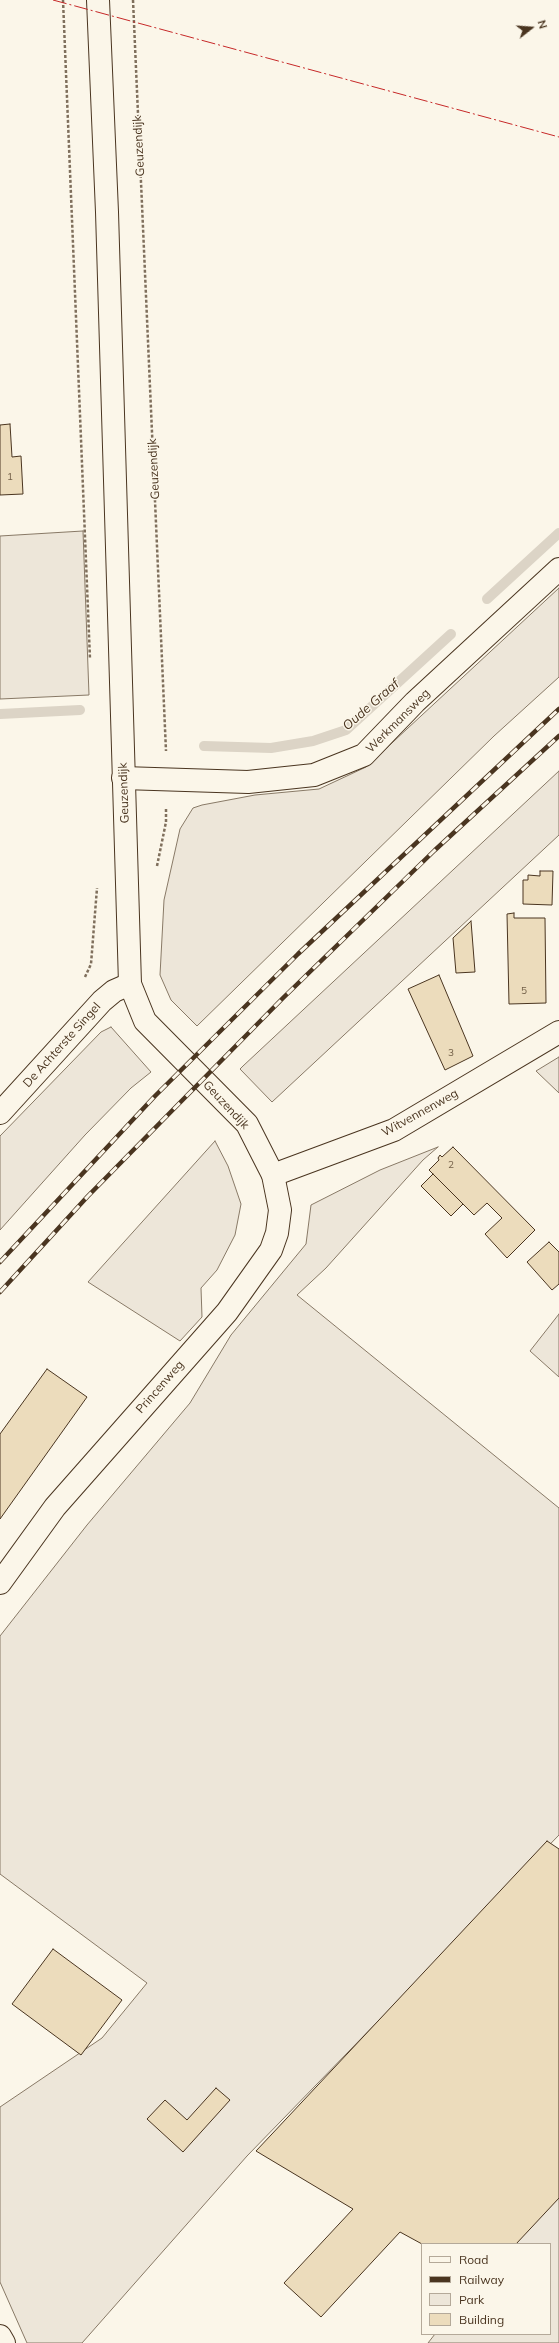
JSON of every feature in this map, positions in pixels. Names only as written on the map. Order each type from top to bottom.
[{"type":"main road","name":"Geuzendijk","points":[[98,0],[107,220],[130,984],[145,1021],[247,1124],[260,1146],[273,1176]]},
{"type":"main road","name":"Werkmansweg","points":[[123,778],[248,782],[314,775],[364,755],[415,702],[559,570]]},
{"type":"main road","name":"De Achterste Singel","points":[[0,1113],[102,1001],[114,992],[130,984]]},
{"type":"main road","name":"Witvennenweg","points":[[273,1176],[394,1130],[559,1032]]},
{"type":"main road","name":"Princenweg","points":[[0,1583],[55,1507],[226,1312],[271,1250],[277,1234],[280,1210],[273,1176]]},
{"type":"main road","points":[[0,2336],[4,2343]]},
{"type":"path","name":"Geuzendijk","points":[[133,0],[167,780],[166,822],[156,872]]},
{"type":"green space","points":[[83,531],[89,695],[0,699],[0,536]]},
{"type":"green space","points":[[559,588],[559,677],[494,736],[197,1026],[171,1000],[160,975],[164,900],[180,829],[193,808],[255,795],[319,789],[366,767]]},
{"type":"green space","points":[[559,771],[559,835],[272,1102],[240,1069]]},
{"type":"green space","points":[[111,1027],[151,1072],[131,1088],[85,1135],[0,1230],[0,1136],[101,1032]]},
{"type":"green space","points":[[559,1057],[559,1093],[536,1071]]},
{"type":"green space","points":[[215,1141],[228,1166],[241,1204],[235,1235],[217,1270],[201,1288],[202,1317],[180,1341],[88,1282]]},
{"type":"green space","points":[[438,1147],[423,1160],[326,1268],[297,1295],[559,1508],[559,1835],[247,2156],[82,2343],[27,2343],[0,2282],[0,2107],[102,2038],[147,1983],[0,1874],[0,1636],[87,1525],[190,1403],[231,1335],[306,1244],[311,1205],[380,1170]]},
{"type":"green space","points":[[559,1314],[559,1377],[530,1351]]},
{"type":"green space","points":[[559,2194],[559,2343],[428,2343],[434,2335],[551,2335],[551,2243],[512,2243]]},
{"type":"building","points":[[10,424],[12,457],[21,456],[23,494],[0,495],[0,425]]},
{"type":"building","points":[[540,871],[553,871],[552,905],[523,904],[523,880],[528,880],[528,875],[540,876]]},
{"type":"building","points":[[514,913],[514,918],[545,918],[546,1003],[509,1004],[507,914]]},
{"type":"building","points":[[471,921],[475,972],[456,973],[453,938]]},
{"type":"building","points":[[439,975],[473,1056],[445,1070],[408,989]]},
{"type":"building","points":[[453,1147],[535,1230],[507,1258],[485,1234],[502,1218],[487,1203],[474,1215],[429,1170],[439,1160],[438,1158],[440,1155],[442,1157]]},
{"type":"building","points":[[433,1174],[463,1204],[451,1216],[421,1186]]},
{"type":"building","points":[[549,1242],[559,1252],[559,1284],[552,1290],[527,1262]]},
{"type":"building","points":[[47,1369],[87,1397],[0,1519],[0,1434]]},
{"type":"building","points":[[547,1841],[559,1849],[559,2198],[517,2243],[421,2243],[400,2232],[321,2317],[284,2283],[353,2209],[256,2151]]},
{"type":"building","points":[[53,1949],[122,2000],[81,2055],[12,2004]]},
{"type":"building","points":[[216,2088],[230,2100],[183,2152],[147,2119],[165,2100],[187,2120]]},
{"type":"waterway","name":"Oude Graaf","points":[[487,599],[559,533]]},
{"type":"waterway","name":"Oude Graaf","points":[[204,746],[271,748],[313,741],[346,730],[451,634]]},
{"type":"waterway","name":"Oude Graaf","points":[[0,714],[80,710]]},
{"type":"railway","points":[[0,1262],[155,1096],[298,954],[559,709]]},
{"type":"railway","points":[[0,1292],[88,1196],[283,998],[435,850],[559,736]]},
{"type":"power","points":[[53,0],[559,137]]}]
